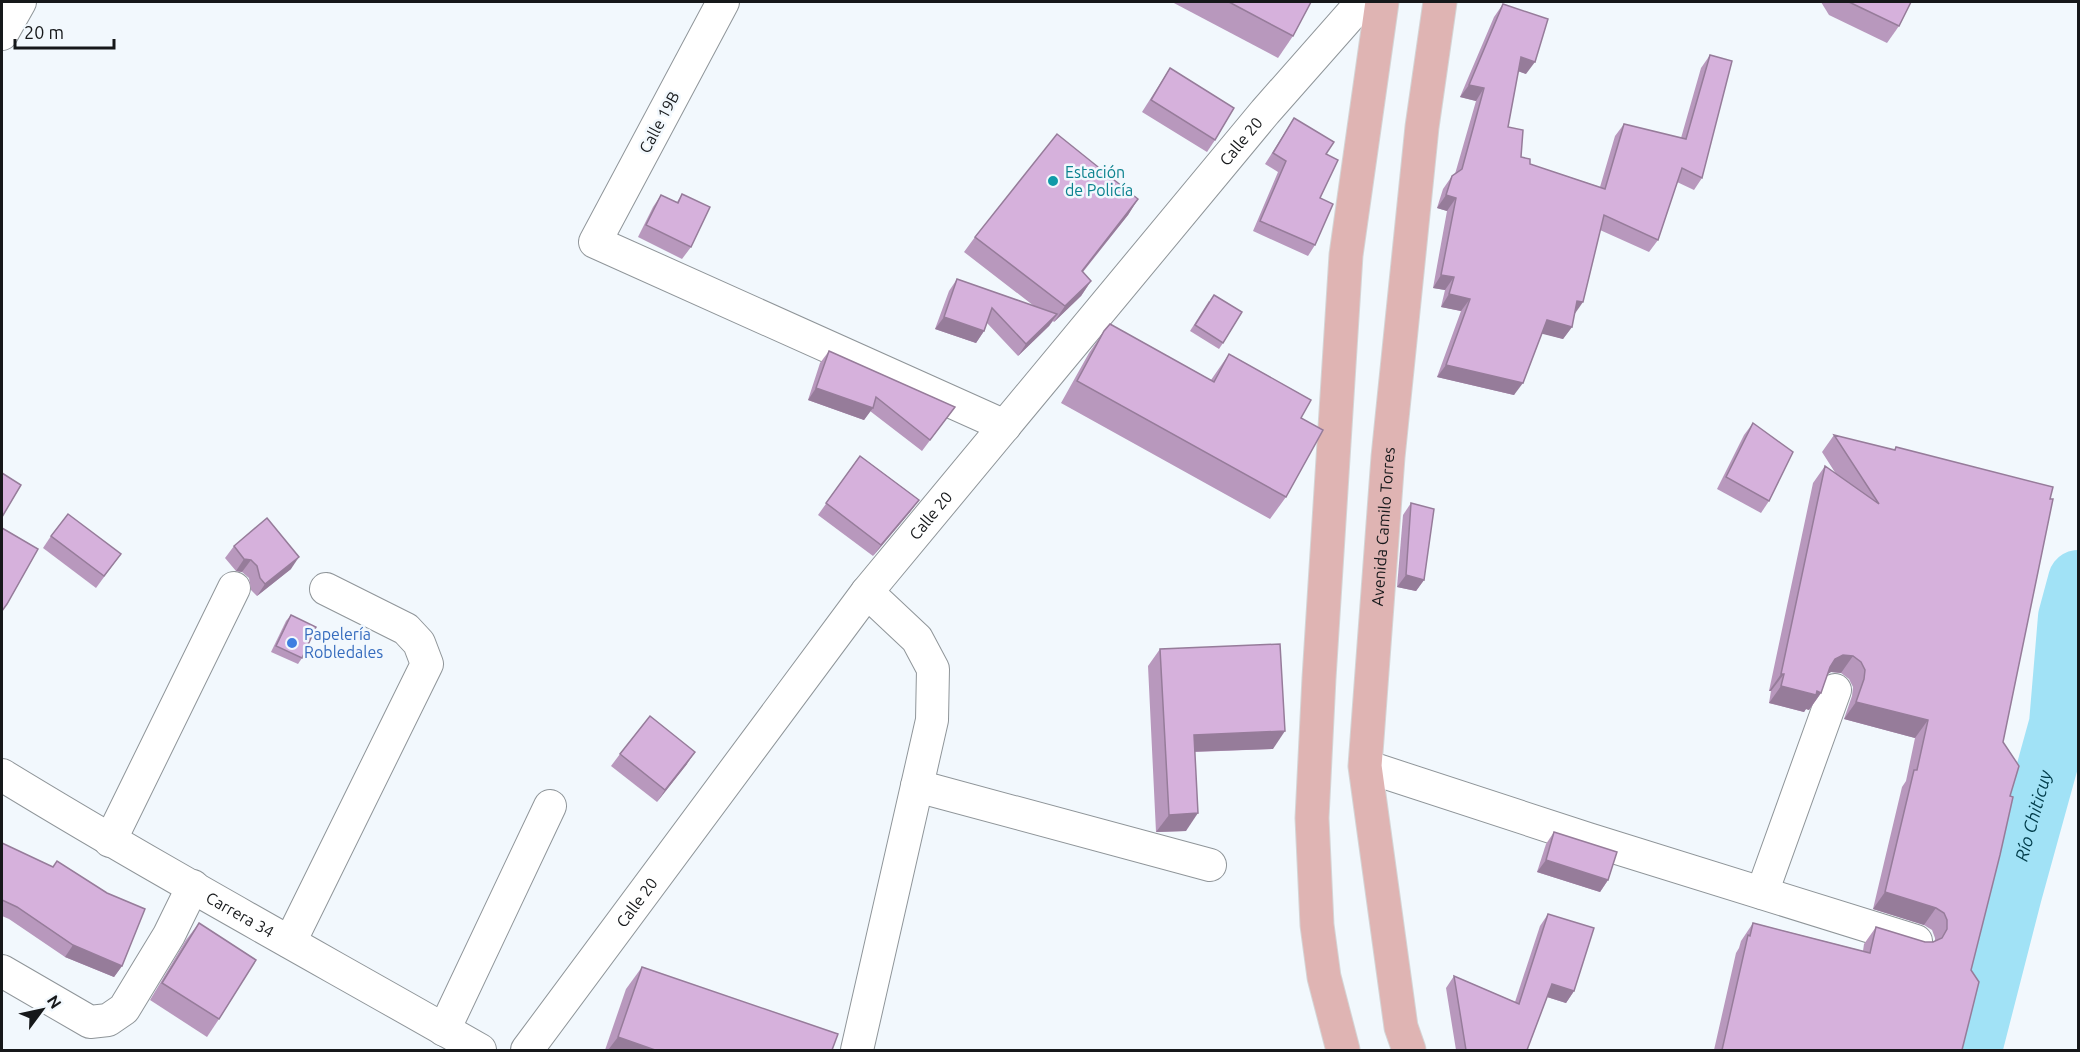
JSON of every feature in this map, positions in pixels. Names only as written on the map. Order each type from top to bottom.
[{"type":"main road","points":[[1343,1050],[1324,977],[1319,946],[1312,818],[1346,255],[1382,2]]},
{"type":"main road","name":"Avenida Camilo Torres","points":[[1409,1050],[1401,1027],[1365,766],[1388,457],[1422,127],[1440,2]]},
{"type":"street","points":[[2,34],[20,2]]},
{"type":"street","name":"Calle 19B","points":[[723,2],[595,242],[1005,426]]},
{"type":"street","name":"Calle 20","points":[[527,1050],[867,592],[1265,112],[1362,2]]},
{"type":"street","points":[[111,841],[234,588]]},
{"type":"street","points":[[290,942],[428,664],[419,643],[406,628],[326,589]]},
{"type":"street","points":[[857,1050],[932,720],[933,669],[917,639],[867,592]]},
{"type":"street","points":[[1762,893],[1835,690]]},
{"type":"street","points":[[1365,766],[1918,942]]},
{"type":"street","name":"Carrera 34","points":[[2,774],[111,841],[480,1050]]},
{"type":"street","points":[[917,786],[1210,865]]},
{"type":"street","points":[[444,1030],[550,806]]},
{"type":"street","points":[[2,971],[90,1022],[108,1020],[123,1009],[169,935],[193,886]]},
{"type":"building","points":[[1229,2],[1311,2],[1293,36]]},
{"type":"building","points":[[1849,2],[1911,2],[1899,26]]},
{"type":"building","points":[[1503,4],[1548,19],[1535,62],[1521,57],[1508,127],[1523,130],[1521,157],[1530,159],[1530,164],[1605,189],[1624,124],[1686,139],[1710,55],[1732,61],[1702,178],[1682,168],[1658,240],[1604,215],[1583,302],[1577,301],[1572,327],[1547,320],[1523,383],[1446,365],[1470,299],[1449,294],[1454,277],[1441,275],[1456,198],[1446,195],[1452,176],[1462,169],[1484,88],[1469,85]]},
{"type":"building","points":[[1170,68],[1234,108],[1215,140],[1151,100]]},
{"type":"building","points":[[1294,118],[1334,142],[1326,154],[1338,160],[1320,198],[1333,204],[1315,245],[1260,221],[1286,161],[1273,153]]},
{"type":"building","points":[[1057,134],[1138,199],[1082,271],[1091,281],[1065,306],[975,237]]},
{"type":"building","points":[[682,194],[710,207],[691,247],[646,225],[661,195],[678,203]]},
{"type":"building","points":[[957,279],[1057,314],[1026,344],[992,308],[984,331],[944,317]]},
{"type":"building","points":[[1214,295],[1242,312],[1223,343],[1195,325]]},
{"type":"building","points":[[1110,324],[1214,382],[1229,354],[1311,400],[1301,418],[1323,430],[1286,497],[1077,381]]},
{"type":"building","points":[[829,351],[955,407],[930,440],[876,397],[873,408],[816,388]]},
{"type":"building","points":[[1753,423],[1793,452],[1769,501],[1726,477]]},
{"type":"building","points":[[1834,435],[1895,450],[1896,447],[2053,487],[2050,499],[2053,499],[2003,742],[2019,766],[2010,796],[2013,797],[2000,855],[1971,970],[1979,982],[1962,1050],[1722,1050],[1748,935],[1750,936],[1753,923],[1870,953],[1876,927],[1925,942],[1933,942],[1942,938],[1947,929],[1944,913],[1936,908],[1885,892],[1928,720],[1856,702],[1865,670],[1861,662],[1853,656],[1843,655],[1835,659],[1821,693],[1817,691],[1816,695],[1781,686],[1784,674],[1781,674],[1825,466],[1879,504]]},
{"type":"building","points":[[860,456],[919,500],[881,545],[826,503]]},
{"type":"building","points":[[2,473],[21,485],[2,517]]},
{"type":"building","points":[[1411,503],[1434,509],[1424,580],[1406,575]]},
{"type":"building","points":[[68,514],[121,554],[104,576],[51,536]]},
{"type":"building","points":[[267,518],[299,557],[265,584],[260,578],[257,566],[251,560],[244,559],[234,546]]},
{"type":"building","points":[[2,528],[38,549],[2,611]]},
{"type":"building","name":"Papelería Robledales","points":[[291,615],[316,627],[302,658],[276,646]]},
{"type":"building","points":[[1280,644],[1285,731],[1194,735],[1198,813],[1169,815],[1160,649]]},
{"type":"building","points":[[650,716],[695,752],[665,790],[620,754]]},
{"type":"building","points":[[1554,832],[1617,852],[1608,880],[1546,860]]},
{"type":"building","points":[[2,843],[53,867],[57,861],[107,893],[145,909],[122,966],[73,945],[17,907],[2,900]]},
{"type":"building","points":[[1548,914],[1594,928],[1574,991],[1552,984],[1527,1050],[1466,1050],[1454,976],[1519,1004]]},
{"type":"building","points":[[199,923],[256,960],[219,1019],[162,983]]},
{"type":"building","points":[[642,967],[838,1034],[832,1050],[655,1050],[618,1037]]},
{"type":"waterway","name":"Río Chiticuy","points":[[1972,1050],[2059,724],[2068,617],[2078,580]]},
{"type":"place","name":"Estación de Policía","points":[[1053,181]]},
{"type":"place","name":"Papelería Robledales","points":[[292,643]]}]
